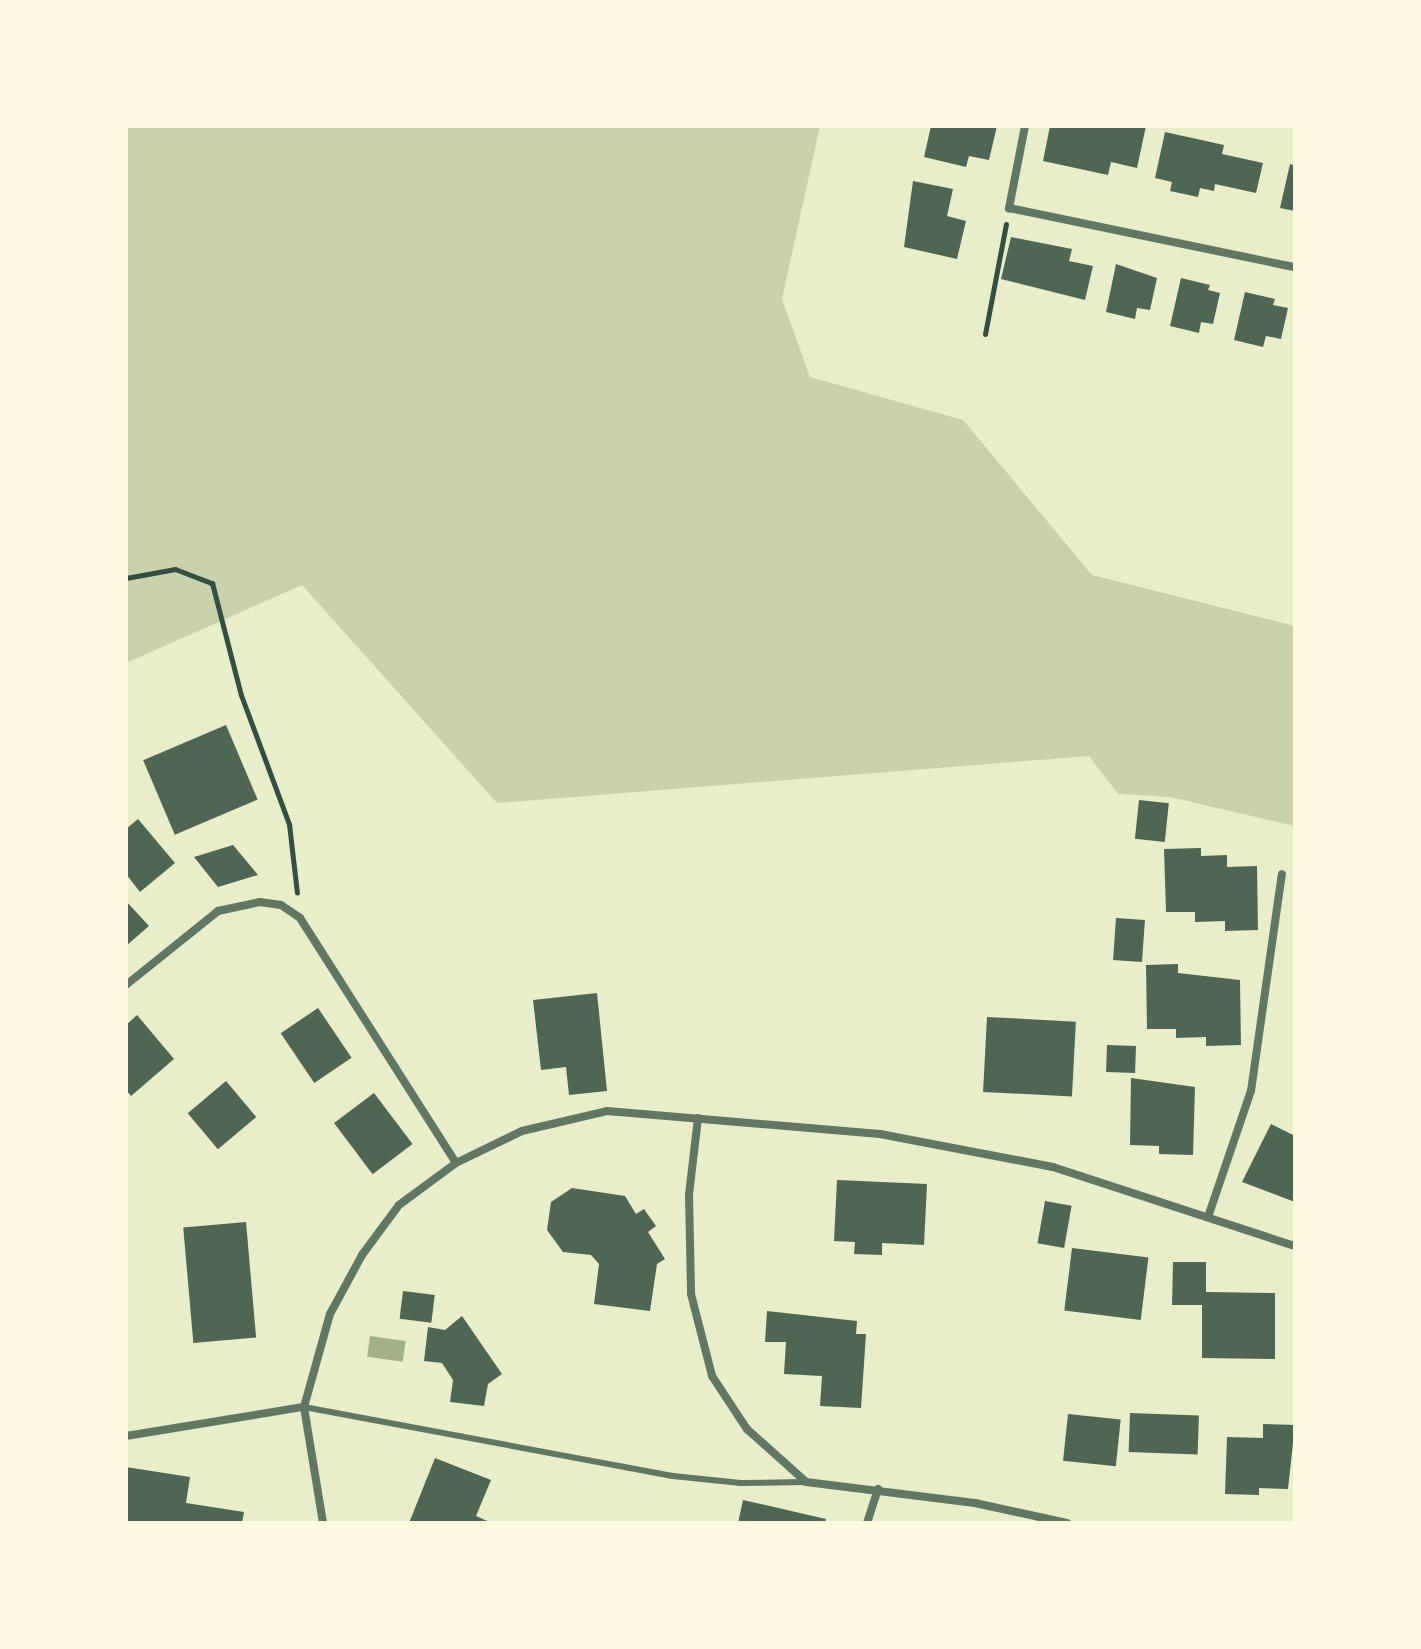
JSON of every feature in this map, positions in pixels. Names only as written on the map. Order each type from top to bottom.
[{"type":"street","points":[[1025,126],[1009,208],[1295,267]]},
{"type":"street","points":[[1208,1217],[1251,1091],[1282,874]]},
{"type":"street","points":[[126,985],[218,911],[260,902],[281,905],[300,918],[456,1163]]},
{"type":"street","points":[[323,1523],[304,1407],[330,1314],[362,1255],[399,1205],[456,1163],[522,1131],[607,1111],[896,1137],[1053,1167],[1295,1246]]},
{"type":"street","points":[[698,1118],[689,1195],[691,1294],[712,1376],[747,1429],[806,1482],[878,1489],[1067,1523]]},
{"type":"street","points":[[126,1436],[304,1407]]},
{"type":"street","points":[[867,1523],[878,1489]]},
{"type":"lane","points":[[304,1407],[673,1476],[741,1483],[806,1482]]},
{"type":"path","points":[[985,334],[1009,208]]},
{"type":"path","points":[[126,578],[175,569],[212,583],[241,695],[289,824],[300,918]]},
{"type":"shaded area","points":[[126,126],[820,126],[782,299],[810,377],[963,420],[1092,575],[1295,626],[1295,826],[1170,797],[1118,794],[1089,756],[497,803],[302,585],[126,663]]},
{"type":"shaded area","points":[[370,1336],[406,1341],[403,1362],[367,1357]]},
{"type":"building","points":[[931,126],[997,126],[989,160],[969,156],[966,167],[924,157]]},
{"type":"building","points":[[1050,126],[1146,126],[1137,168],[1111,162],[1108,175],[1043,161]]},
{"type":"building","points":[[1165,132],[1224,145],[1222,154],[1263,163],[1256,193],[1215,184],[1214,191],[1200,188],[1198,197],[1170,191],[1172,182],[1155,178]]},
{"type":"building","points":[[1290,164],[1295,166],[1295,211],[1280,208]]},
{"type":"building","points":[[913,181],[953,189],[947,216],[966,221],[957,259],[904,247]]},
{"type":"building","points":[[1011,237],[1072,249],[1069,261],[1093,266],[1085,300],[1001,279]]},
{"type":"building","points":[[1116,264],[1157,278],[1150,310],[1137,308],[1135,319],[1106,312]]},
{"type":"building","points":[[1181,278],[1210,285],[1208,290],[1220,293],[1213,324],[1201,322],[1199,333],[1170,326]]},
{"type":"building","points":[[1245,292],[1275,299],[1273,305],[1288,308],[1281,339],[1266,336],[1263,347],[1234,340]]},
{"type":"building","points":[[226,725],[258,800],[175,835],[143,760]]},
{"type":"building","points":[[1139,800],[1169,803],[1165,842],[1135,839]]},
{"type":"building","points":[[138,819],[175,863],[140,892],[126,874],[126,829]]},
{"type":"building","points":[[233,845],[258,875],[218,887],[194,857]]},
{"type":"building","points":[[1201,848],[1201,856],[1227,855],[1227,867],[1257,866],[1258,930],[1225,931],[1225,921],[1195,922],[1195,912],[1166,912],[1164,849]]},
{"type":"building","points":[[126,901],[149,926],[126,946]]},
{"type":"building","points":[[1116,918],[1145,920],[1142,962],[1113,960]]},
{"type":"building","points":[[1178,964],[1178,973],[1240,980],[1241,1045],[1206,1046],[1206,1037],[1176,1038],[1176,1029],[1147,1029],[1146,965]]},
{"type":"building","points":[[597,993],[607,1091],[569,1095],[566,1067],[541,1070],[533,1000]]},
{"type":"building","points":[[318,1008],[352,1058],[314,1083],[281,1033]]},
{"type":"building","points":[[137,1015],[174,1059],[131,1096],[126,1090],[126,1025]]},
{"type":"building","points":[[987,1017],[1076,1022],[1072,1097],[983,1092]]},
{"type":"building","points":[[1107,1045],[1136,1046],[1135,1073],[1106,1072]]},
{"type":"building","points":[[1131,1078],[1195,1087],[1193,1155],[1159,1154],[1159,1146],[1130,1145]]},
{"type":"building","points":[[226,1081],[256,1117],[218,1149],[188,1113]]},
{"type":"building","points":[[374,1093],[413,1144],[373,1174],[334,1123]]},
{"type":"building","points":[[1271,1124],[1295,1136],[1295,1202],[1242,1182]]},
{"type":"building","points":[[837,1180],[927,1184],[924,1245],[882,1243],[882,1255],[854,1254],[855,1242],[834,1241]]},
{"type":"building","points":[[572,1188],[625,1196],[636,1214],[644,1209],[656,1226],[648,1232],[665,1259],[657,1264],[650,1311],[594,1304],[599,1264],[591,1255],[563,1252],[547,1230],[551,1202]]},
{"type":"building","points":[[1045,1201],[1072,1206],[1064,1248],[1038,1243]]},
{"type":"building","points":[[246,1222],[256,1338],[193,1343],[183,1227]]},
{"type":"building","points":[[1072,1248],[1148,1257],[1141,1320],[1064,1311]]},
{"type":"building","points":[[1173,1262],[1206,1262],[1206,1292],[1275,1293],[1275,1359],[1202,1358],[1202,1305],[1172,1305]]},
{"type":"building","points":[[403,1291],[435,1295],[431,1323],[400,1319]]},
{"type":"building","points":[[767,1311],[857,1321],[856,1334],[866,1334],[861,1408],[820,1406],[822,1376],[784,1374],[786,1342],[765,1342]]},
{"type":"building","points":[[462,1316],[502,1374],[488,1384],[484,1406],[450,1402],[453,1380],[442,1363],[424,1361],[428,1327],[445,1330]]},
{"type":"building","points":[[1130,1413],[1199,1415],[1198,1454],[1129,1452]]},
{"type":"building","points":[[1068,1414],[1121,1420],[1116,1466],[1063,1461]]},
{"type":"building","points":[[1263,1424],[1295,1425],[1288,1489],[1259,1488],[1259,1495],[1225,1494],[1227,1437],[1263,1438]]},
{"type":"building","points":[[435,1458],[491,1480],[476,1516],[492,1523],[409,1523]]},
{"type":"building","points":[[126,1467],[190,1477],[186,1503],[244,1512],[242,1523],[126,1523]]},
{"type":"building","points":[[743,1500],[826,1519],[825,1523],[738,1523]]}]
